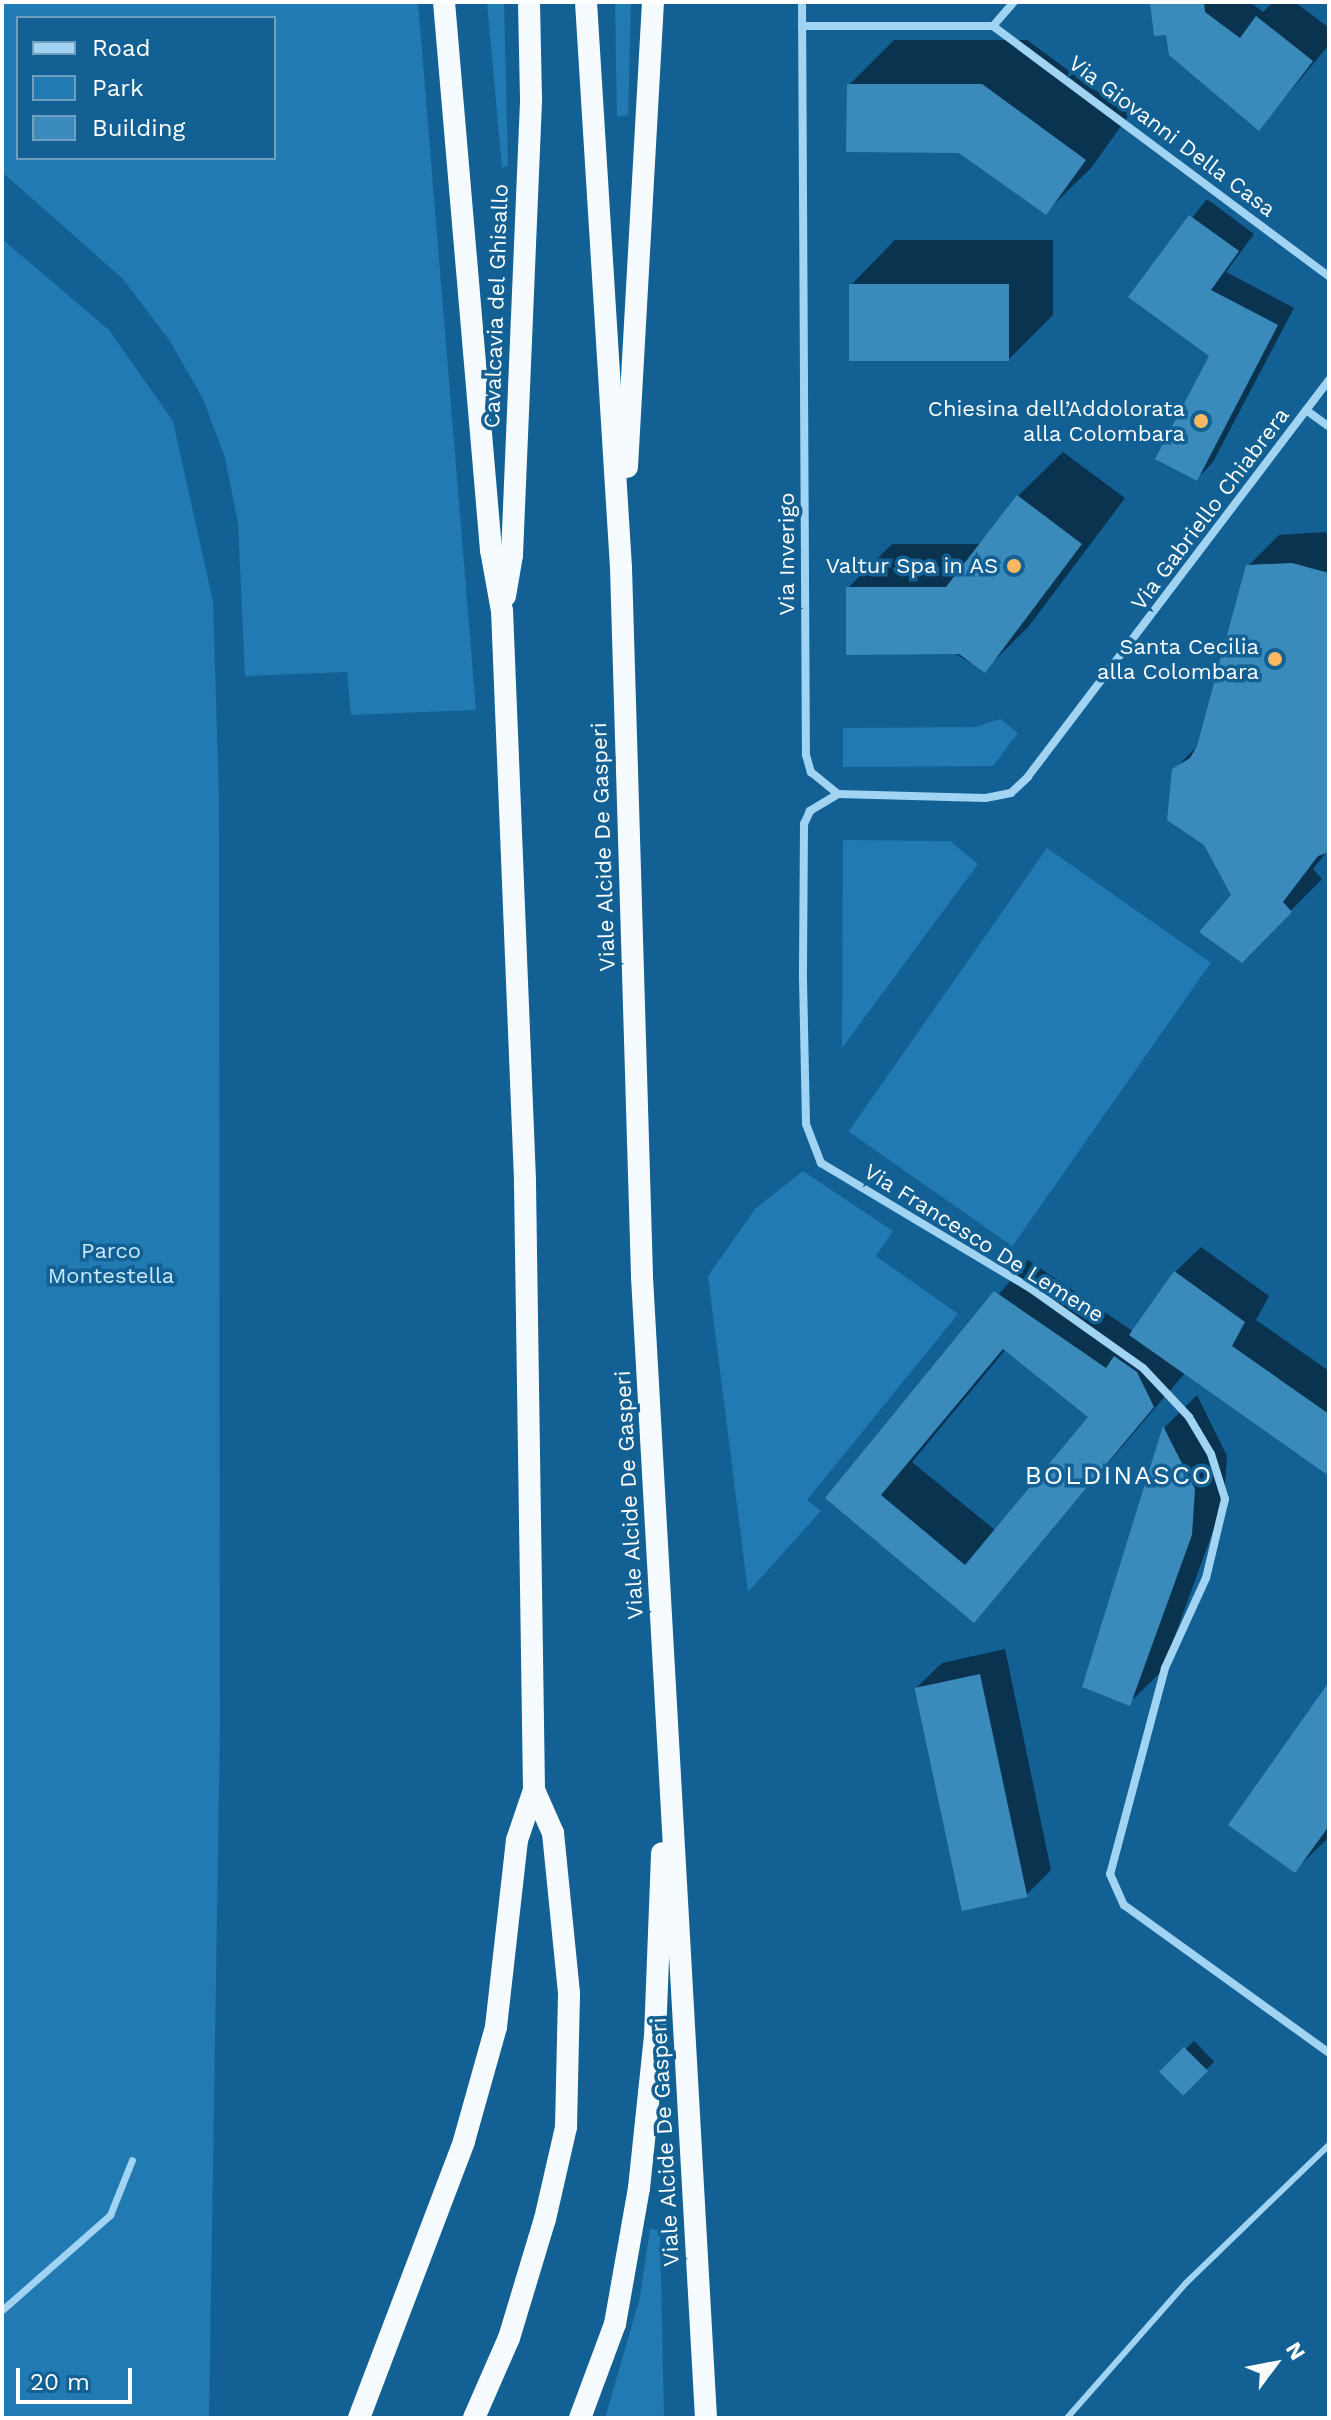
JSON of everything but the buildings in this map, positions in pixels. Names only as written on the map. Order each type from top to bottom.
[{"type":"highway","points":[[359,2418],[416,2281],[468,2127],[496,2027],[517,1840],[534,1790],[525,1180],[502,611],[491,550],[444,2]]},
{"type":"highway","name":"Cavalcavia del Ghisallo","points":[[502,611],[513,540],[531,98],[529,2]]},
{"type":"highway","points":[[586,2],[621,568]]},
{"type":"highway","points":[[621,568],[653,2]]},
{"type":"highway","name":"Viale Alcide De Gasperi","points":[[621,568],[642,1277],[706,2418]]},
{"type":"highway","points":[[580,2418],[615,2324],[639,2188],[655,2037],[667,1711]]},
{"type":"highway","points":[[474,2418],[509,2338],[545,2219],[566,2127],[569,1993],[553,1833],[534,1790]]},
{"type":"street","name":"Via Inverigo","points":[[802,2],[806,755],[811,772],[838,794]]},
{"type":"street","points":[[802,26],[993,26],[1014,2]]},
{"type":"street","name":"Via Giovanni Della Casa","points":[[993,26],[1329,276]]},
{"type":"street","points":[[1329,380],[1306,410],[1329,427]]},
{"type":"street","name":"Via Gabriello Chiabrera","points":[[838,794],[985,798],[1011,793],[1028,777],[1306,410]]},
{"type":"street","name":"Via Francesco De Lemene","points":[[838,794],[810,811],[804,824],[806,1124],[821,1163],[1030,1288],[1143,1368],[1189,1417],[1211,1454],[1225,1499],[1209,1565],[1165,1668],[1110,1874],[1124,1905],[1329,2053]]},
{"type":"street","points":[[2,2310],[110,2215],[132,2160]]},
{"type":"lane","points":[[1067,2418],[1186,2283],[1329,2145]]},
{"type":"green space","points":[[2,2],[418,2],[476,710],[351,715],[347,672],[245,676],[238,523],[225,458],[203,399],[170,341],[123,279],[2,172]]},
{"type":"green space","points":[[487,2],[504,2],[508,166],[502,168]]},
{"type":"green space","points":[[615,2],[631,2],[628,115],[617,117]]},
{"type":"green space","name":"Parco Montestella","points":[[2,239],[109,330],[173,421],[213,601],[219,799],[220,1727],[209,2418],[2,2418]]},
{"type":"green space","points":[[1000,719],[1018,733],[993,766],[843,767],[843,728],[975,727]]},
{"type":"green space","points":[[843,840],[950,841],[978,864],[842,1048]]},
{"type":"green space","points":[[1047,848],[1211,963],[1012,1246],[849,1131]]},
{"type":"green space","points":[[803,1171],[893,1231],[876,1256],[958,1314],[807,1500],[821,1511],[748,1592],[708,1276],[755,1209]]},
{"type":"green space","points":[[650,2229],[660,2230],[664,2418],[605,2418],[640,2297]]},
{"type":"place","name":"Chiesina dell’Addolorata alla Colombara","points":[[1201,421]]},
{"type":"place","name":"Valtur Spa in AS","points":[[1014,566]]},
{"type":"place","name":"Santa Cecilia alla Colombara","points":[[1275,659]]},
{"type":"district","name":"BOLDINASCO","points":[[1119,1476]]}]
